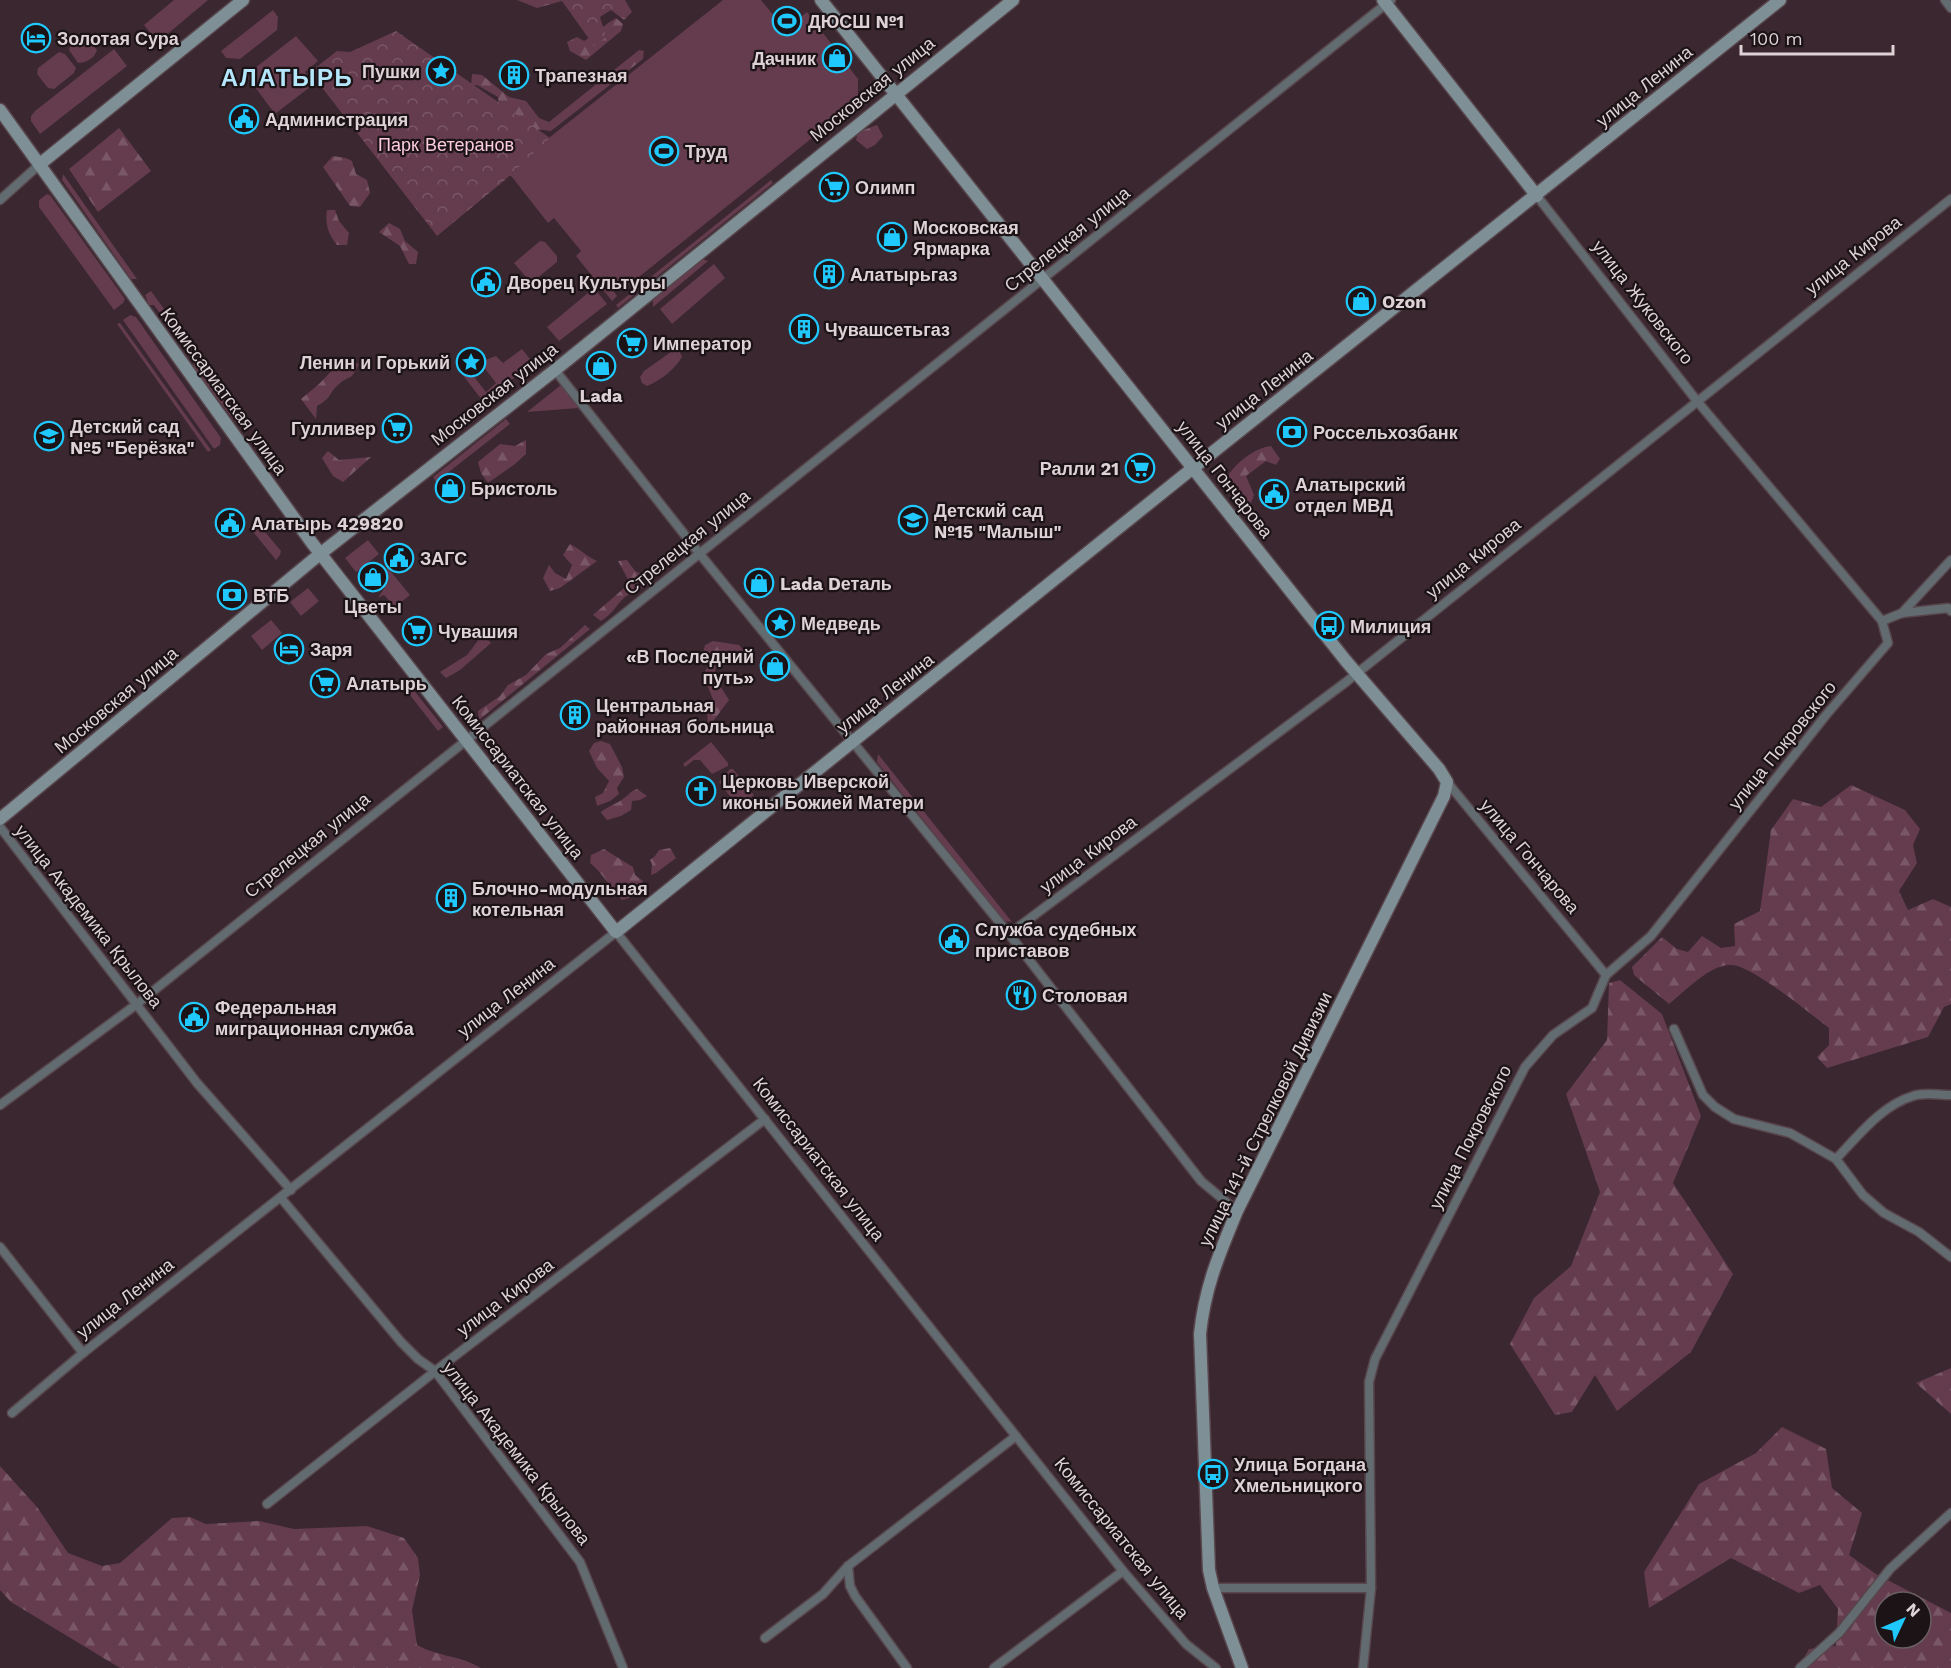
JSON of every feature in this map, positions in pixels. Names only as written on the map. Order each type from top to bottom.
[{"type":"street","points":[[0,200],[40,164],[243,0]]},
{"type":"street","name":"улица Гончарова","points":[[821,0],[1356,673],[1439,769],[1447,782],[1606,975]]},
{"type":"street","name":"Московская улица","points":[[0,819],[320,554],[555,370],[1013,0]]},
{"type":"street","name":"улица Ленина","points":[[12,1413],[83,1353],[616,932],[1780,0]]},
{"type":"street","points":[[1945,0],[1951,8]]},
{"type":"street","name":"улица Жуковского","points":[[1387,1],[1697,401],[1882,621]]},
{"type":"street","name":"Стрелецкая улица","points":[[0,1105],[137,1004],[1043,280],[1387,1]]},
{"type":"street","name":"Комиссариатская улица","points":[[0,110],[320,554],[616,932],[1123,1571],[1186,1644],[1216,1668]]},
{"type":"street","name":"улица Кирова","points":[[1009,934],[1356,673],[1951,199]]},
{"type":"street","points":[[555,370],[699,554],[1009,934],[1201,1181],[1237,1211]]},
{"type":"street","points":[[1902,613],[1951,560]]},
{"type":"street","points":[[1882,621],[1902,613],[1948,608],[1951,611]]},
{"type":"street","name":"улица Покровского","points":[[1363,1668],[1371,1588],[1369,1382],[1375,1359],[1525,1068],[1553,1035],[1592,1008],[1606,975],[1652,936],[1826,716],[1888,643],[1882,621]]},
{"type":"street","name":"улица 141-й Стрелковой Дивизии","points":[[1242,1668],[1213,1588],[1207,1553],[1200,1334],[1203,1305],[1210,1275],[1237,1211],[1444,796],[1447,782]]},
{"type":"street","name":"улица Академика Крылова","points":[[0,827],[197,1083],[291,1190]]},
{"type":"street","points":[[1674,1029],[1703,1095],[1714,1107],[1734,1119],[1790,1132],[1836,1158],[1863,1196],[1884,1213],[1919,1232],[1951,1257]]},
{"type":"street","points":[[1836,1158],[1875,1119],[1899,1101],[1915,1095],[1951,1095]]},
{"type":"street","name":"улица Кирова","points":[[267,1504],[435,1371],[765,1119]]},
{"type":"street","name":"улица Академика Крылова","points":[[281,1198],[402,1342],[418,1359],[435,1371],[580,1562],[623,1668]]},
{"type":"street","points":[[0,1247],[83,1353]]},
{"type":"street","points":[[765,1638],[823,1594],[848,1566],[1016,1436]]},
{"type":"street","points":[[1800,1668],[1839,1633],[1890,1569],[1951,1513]]},
{"type":"street","points":[[848,1566],[850,1586],[855,1596],[907,1668]]},
{"type":"street","points":[[994,1668],[1123,1571]]},
{"type":"street","points":[[1213,1588],[1371,1588]]},
{"type":"green space","points":[[174,0],[208,0],[158,42],[144,25]]},
{"type":"green space","points":[[517,0],[625,0],[632,12],[624,20],[611,10],[600,17],[606,37],[594,46],[562,1],[537,8]]},
{"type":"green space","name":"Труд","points":[[723,0],[761,0],[785,29],[807,12],[858,79],[858,101],[624,289],[618,283],[611,288],[617,296],[612,301],[576,256],[581,251],[554,218],[548,223],[512,177],[501,168],[545,141]]},
{"type":"green space","points":[[273,10],[278,17],[277,30],[240,59],[226,58],[221,51]]},
{"type":"green space","points":[[616,18],[623,24],[621,31],[586,60],[570,51],[567,42],[577,37],[584,41]]},
{"type":"green space","name":"Парк Ветеранов","points":[[396,31],[550,138],[505,180],[437,236],[310,72],[337,51],[350,52]]},
{"type":"green space","points":[[82,36],[87,36],[97,50],[90,60],[78,63],[69,50],[71,44]]},
{"type":"green space","points":[[296,36],[318,61],[305,72],[314,84],[275,114],[246,75]]},
{"type":"green space","points":[[114,49],[127,66],[40,134],[31,121],[31,116],[35,111]]},
{"type":"green space","points":[[639,50],[644,51],[643,59],[551,131],[509,126],[499,109],[498,97],[477,85],[471,86],[472,74],[482,75],[509,97],[526,101],[539,118],[549,122]]},
{"type":"green space","points":[[59,52],[65,54],[76,68],[74,73],[54,89],[48,88],[37,74],[38,68]]},
{"type":"green space","points":[[877,125],[883,136],[875,145],[867,149],[856,140],[858,132]]},
{"type":"green space","points":[[119,128],[151,171],[98,212],[69,169]]},
{"type":"green space","points":[[333,156],[352,161],[356,174],[367,180],[370,193],[360,207],[350,206],[323,167]]},
{"type":"green space","points":[[63,174],[137,279],[131,279],[62,180]]},
{"type":"green space","points":[[771,180],[773,183],[618,308],[616,305]]},
{"type":"green space","points":[[47,194],[50,195],[125,299],[114,310],[39,207],[39,200]]},
{"type":"green space","points":[[327,210],[335,210],[339,221],[349,233],[347,245],[337,245],[331,237],[326,220]]},
{"type":"green space","points":[[389,223],[400,229],[405,241],[418,252],[416,264],[409,264],[400,246],[379,232]]},
{"type":"green space","points":[[540,241],[545,242],[557,256],[557,262],[531,283],[514,263]]},
{"type":"green space","points":[[702,259],[708,261],[653,307],[653,299]]},
{"type":"green space","points":[[714,264],[725,278],[672,324],[660,309]]},
{"type":"green space","points":[[594,288],[607,304],[559,341],[547,327]]},
{"type":"green space","points":[[151,291],[246,422],[239,427],[193,367],[194,362],[154,305],[149,305],[145,295]]},
{"type":"green space","points":[[130,315],[136,317],[221,438],[220,445],[214,449],[123,320]]},
{"type":"green space","points":[[120,323],[211,450],[208,452],[117,324]]},
{"type":"green space","points":[[522,349],[533,363],[485,401],[461,373],[468,369],[486,392],[496,383],[480,362],[496,356],[503,363]]},
{"type":"green space","points":[[675,349],[682,357],[675,366],[652,384],[647,386],[642,383],[640,377],[644,371]]},
{"type":"green space","points":[[344,358],[359,364],[352,376],[338,385],[326,400],[317,406],[316,419],[301,399]]},
{"type":"green space","points":[[561,385],[579,408],[527,412]]},
{"type":"green space","points":[[506,419],[510,424],[436,482],[433,477]]},
{"type":"green space","points":[[526,440],[526,454],[488,483],[481,473],[478,462],[500,444],[515,446]]},
{"type":"green space","points":[[1271,446],[1280,459],[1276,465],[1266,461],[1246,476],[1254,495],[1250,505],[1227,477],[1246,457]]},
{"type":"green space","points":[[328,451],[339,460],[371,457],[343,482],[333,476],[322,458]]},
{"type":"green space","points":[[256,521],[281,551],[276,560],[249,527]]},
{"type":"green space","points":[[368,540],[379,554],[356,572],[345,558]]},
{"type":"green space","points":[[570,544],[597,561],[560,588],[550,591],[543,578],[549,565],[555,573],[566,579],[572,565],[563,555]]},
{"type":"green space","points":[[627,560],[635,571],[649,578],[648,585],[625,597],[601,621],[593,615],[630,583],[618,561]]},
{"type":"green space","points":[[387,567],[410,595],[389,612],[386,609],[392,604],[384,595],[378,598],[388,582]]},
{"type":"green space","points":[[308,588],[319,601],[301,616],[290,602]]},
{"type":"green space","points":[[271,620],[282,633],[262,650],[251,636]]},
{"type":"green space","points":[[585,625],[590,629],[479,720],[478,711],[500,696],[508,685],[526,675],[546,654],[560,648]]},
{"type":"green space","points":[[483,634],[491,643],[460,670],[446,678],[440,672],[467,655]]},
{"type":"green space","points":[[713,641],[739,645],[745,652],[737,658],[703,653],[705,645]]},
{"type":"green space","points":[[714,662],[716,667],[714,676],[729,700],[708,728],[707,706],[714,702],[702,679],[708,665]]},
{"type":"green space","points":[[405,679],[443,727],[438,731],[399,681]]},
{"type":"green space","points":[[601,741],[610,744],[622,767],[624,777],[617,788],[619,794],[610,801],[597,806],[595,797],[603,793],[609,781],[597,768],[589,751],[594,743]]},
{"type":"green space","points":[[711,742],[728,766],[712,774],[700,760],[694,760],[685,767],[683,764]]},
{"type":"green space","points":[[878,754],[1012,922],[1004,921],[877,762]]},
{"type":"green space","points":[[730,769],[733,769],[754,795],[739,808],[719,782]]},
{"type":"green space","points":[[1851,785],[1905,810],[1920,829],[1913,845],[1917,863],[1899,891],[1908,910],[1933,899],[1951,907],[1951,1004],[1944,1007],[1928,1037],[1827,1068],[1817,1057],[1829,1045],[1829,1028],[1781,992],[1742,968],[1732,965],[1715,969],[1698,979],[1669,1004],[1634,975],[1632,967],[1662,937],[1677,949],[1688,952],[1702,936],[1721,948],[1735,946],[1734,924],[1760,911],[1771,830],[1793,799],[1821,807]]},
{"type":"green space","points":[[637,789],[647,796],[632,801],[631,810],[621,816],[607,820],[601,812]]},
{"type":"green space","points":[[670,848],[676,858],[651,875],[650,860],[659,850]]},
{"type":"green space","points":[[604,849],[633,867],[635,875],[643,881],[629,898],[622,900],[590,863],[591,855]]},
{"type":"green space","points":[[1620,980],[1662,1014],[1701,1116],[1673,1183],[1733,1274],[1691,1352],[1617,1411],[1595,1375],[1572,1412],[1555,1415],[1510,1344],[1534,1298],[1571,1266],[1600,1192],[1566,1094],[1607,1040],[1609,983]]},
{"type":"green space","points":[[1951,1368],[1951,1414],[1916,1383]]},
{"type":"green space","points":[[1782,1427],[1826,1449],[1832,1488],[1862,1513],[1849,1555],[1876,1574],[1907,1590],[1873,1590],[1873,1650],[1933,1650],[1933,1604],[1951,1613],[1951,1668],[1798,1668],[1809,1649],[1836,1646],[1838,1609],[1820,1585],[1799,1593],[1731,1558],[1649,1608],[1644,1572],[1699,1484],[1756,1453]]},
{"type":"green space","points":[[0,1466],[37,1507],[68,1553],[102,1566],[120,1563],[172,1518],[190,1517],[206,1524],[259,1521],[294,1529],[367,1526],[404,1538],[418,1558],[420,1575],[412,1610],[417,1645],[481,1668],[120,1668],[11,1602],[0,1590]]},
{"type":"place","name":"ДЮСШ №1","points":[[787,21]]},
{"type":"place","name":"Золотая Сура","points":[[36,38]]},
{"type":"place","name":"Дачник","points":[[837,58]]},
{"type":"place","name":"Пушки","points":[[441,71]]},
{"type":"place","name":"Трапезная","points":[[514,75]]},
{"type":"place","name":"Администрация","points":[[244,119]]},
{"type":"place","name":"Труд","points":[[664,151]]},
{"type":"place","name":"Олимп","points":[[834,187]]},
{"type":"place","name":"Московская Ярмарка","points":[[892,237]]},
{"type":"place","name":"Алатырьгаз","points":[[829,274]]},
{"type":"place","name":"Дворец Культуры","points":[[486,282]]},
{"type":"place","name":"Ozon","points":[[1361,301]]},
{"type":"place","name":"Чувашсетьгаз","points":[[804,329]]},
{"type":"place","name":"Император","points":[[632,343]]},
{"type":"place","name":"Ленин и Горький","points":[[471,362]]},
{"type":"place","name":"Lada","points":[[601,366]]},
{"type":"place","name":"Гулливер","points":[[397,428]]},
{"type":"place","name":"Россельхозбанк","points":[[1292,432]]},
{"type":"place","name":"Детский сад №5 \"Берёзка\"","points":[[49,436]]},
{"type":"place","name":"Ралли 21","points":[[1140,468]]},
{"type":"place","name":"Бристоль","points":[[450,488]]},
{"type":"place","name":"Алатырский отдел МВД","points":[[1274,494]]},
{"type":"place","name":"Детский сад №15 \"Малыш\"","points":[[913,520]]},
{"type":"place","name":"Алатырь 429820","points":[[230,523]]},
{"type":"place","name":"ЗАГС","points":[[399,558]]},
{"type":"place","name":"Цветы","points":[[373,577]]},
{"type":"place","name":"Lada Dеталь","points":[[759,583]]},
{"type":"place","name":"ВТБ","points":[[232,595]]},
{"type":"place","name":"Медведь","points":[[780,623]]},
{"type":"place","name":"Милиция","points":[[1329,626]]},
{"type":"place","name":"Чувашия","points":[[417,631]]},
{"type":"place","name":"Заря","points":[[289,649]]},
{"type":"place","name":"«В Последний путь»","points":[[775,666]]},
{"type":"place","name":"Алатырь","points":[[325,683]]},
{"type":"place","name":"Центральная районная больница","points":[[575,715]]},
{"type":"place","name":"Церковь Иверской иконы Божией Матери","points":[[701,791]]},
{"type":"place","name":"Блочно-модульная котельная","points":[[451,898]]},
{"type":"place","name":"Служба судебных приставов","points":[[954,939]]},
{"type":"place","name":"Столовая","points":[[1021,995]]},
{"type":"place","name":"Федеральная миграционная служба","points":[[194,1017]]},
{"type":"place","name":"Улица Богдана Хмельницкого","points":[[1213,1474]]},
{"type":"district","name":"АЛАТЫРЬ","points":[[287,78]]}]
